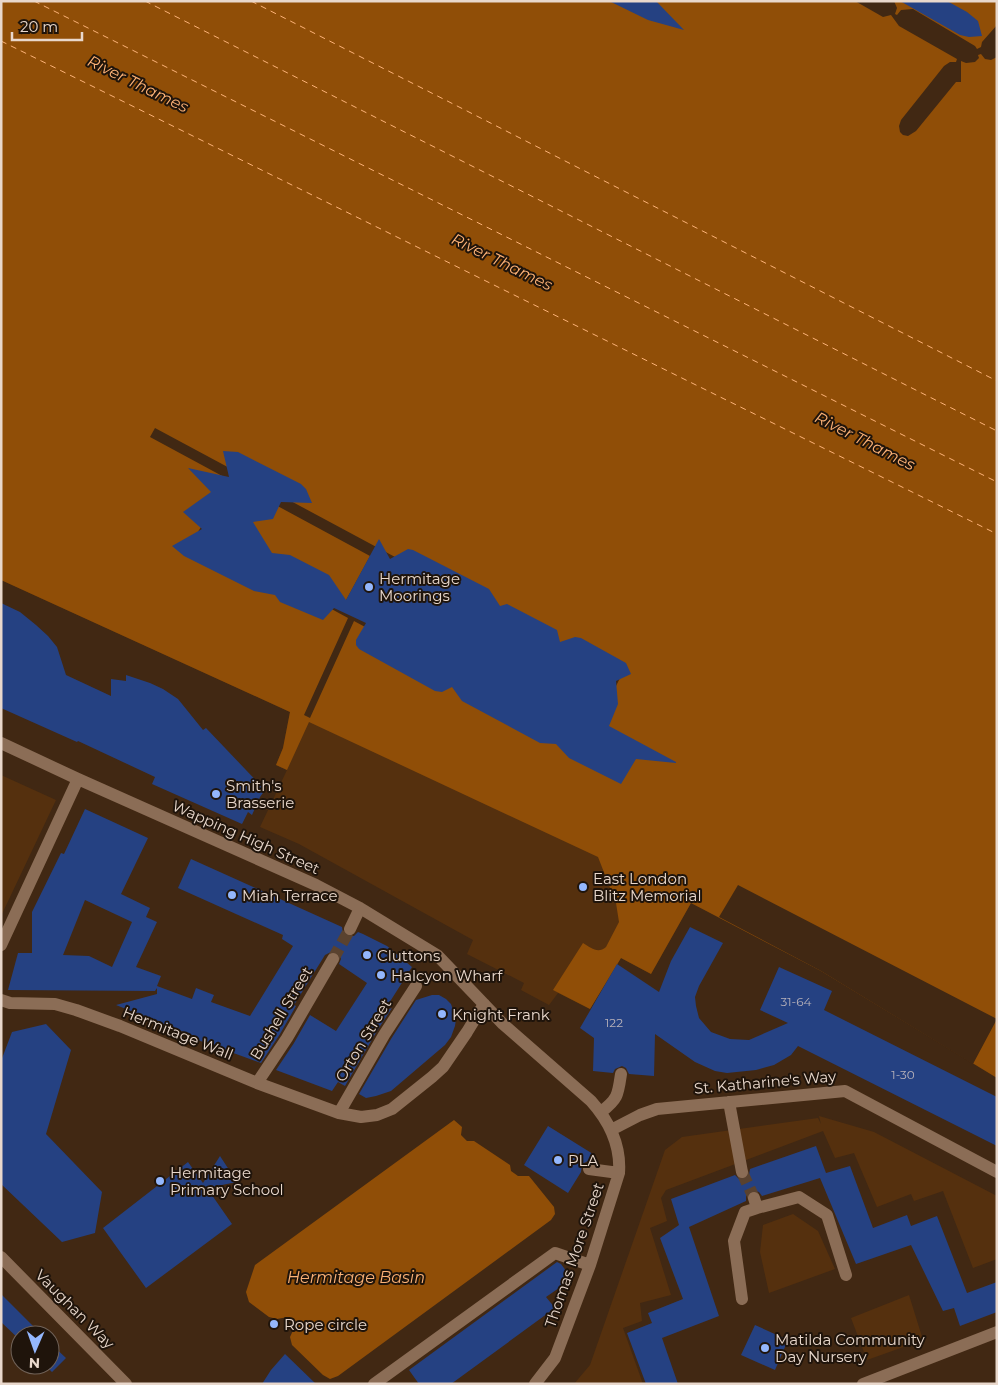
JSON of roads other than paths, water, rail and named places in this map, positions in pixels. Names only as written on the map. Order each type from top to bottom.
[{"type":"street","name":"Wapping High Street","points":[[1,744],[75,785],[316,885],[360,908],[437,954],[503,1024],[591,1101],[601,1112],[611,1130]]},
{"type":"street","points":[[1,945],[75,785]]},
{"type":"street","points":[[350,929],[360,908]]},
{"type":"street","name":"Bushell Street","points":[[257,1083],[291,1040],[333,960]]},
{"type":"street","name":"Orton Street","points":[[339,1113],[384,1035],[416,986]]},
{"type":"street","name":"Hermitage Wall","points":[[1,1000],[10,1003],[55,1004],[76,1010],[120,1026],[257,1083],[339,1113],[361,1117],[377,1116],[392,1109],[432,1078],[443,1067],[484,1004]]},
{"type":"street","points":[[601,1112],[615,1099],[619,1091],[621,1074]]},
{"type":"street","name":"St. Katharine's Way","points":[[611,1130],[640,1115],[658,1109],[845,1091],[997,1172]]},
{"type":"street","points":[[729,1102],[742,1172]]},
{"type":"street","name":"Thomas More Street","points":[[535,1384],[555,1358],[590,1265],[619,1173],[619,1153],[611,1130]]},
{"type":"street","points":[[589,1169],[619,1173]]},
{"type":"street","points":[[742,1299],[734,1241],[745,1212],[755,1203],[799,1197],[827,1216],[846,1275]]},
{"type":"street","points":[[374,1384],[554,1253],[590,1265]]},
{"type":"street","name":"Vaughan Way","points":[[1,1257],[126,1384]]},
{"type":"street","points":[[863,1384],[997,1332]]},
{"type":"water","name":"River Thames","points":[[1,1],[997,1],[997,1078],[821,971],[691,903],[651,974],[621,958],[590,1009],[553,990],[583,943],[594,950],[603,949],[606,947],[619,922],[616,903],[598,857],[309,722],[287,770],[276,765],[283,748],[290,712],[1,580]]},
{"type":"water","name":"Hermitage Basin","points":[[454,1120],[462,1127],[461,1135],[467,1141],[474,1141],[510,1165],[511,1171],[518,1176],[529,1176],[554,1207],[555,1214],[551,1220],[338,1376],[330,1379],[323,1375],[292,1345],[290,1337],[295,1326],[288,1317],[277,1319],[269,1317],[249,1302],[246,1292],[255,1265]]},
{"type":"tunnel","points":[[333,959],[350,929]]},
{"type":"tunnel","points":[[742,1172],[754,1198]]},
{"type":"place","name":"Hermitage Moorings","points":[[369,587]]},
{"type":"place","name":"Smith's Brasserie","points":[[216,794]]},
{"type":"place","name":"East London Blitz Memorial","points":[[583,887]]},
{"type":"place","name":"Miah Terrace","points":[[232,895]]},
{"type":"place","name":"Cluttons","points":[[367,955]]},
{"type":"place","name":"Halcyon Wharf","points":[[381,975]]},
{"type":"place","name":"Knight Frank","points":[[442,1014]]},
{"type":"place","name":"PLA","points":[[558,1160]]},
{"type":"place","name":"Hermitage Primary School","points":[[160,1181]]},
{"type":"place","name":"Rope circle","points":[[274,1324]]},
{"type":"place","name":"Matilda Community Day Nursery","points":[[765,1348]]}]
